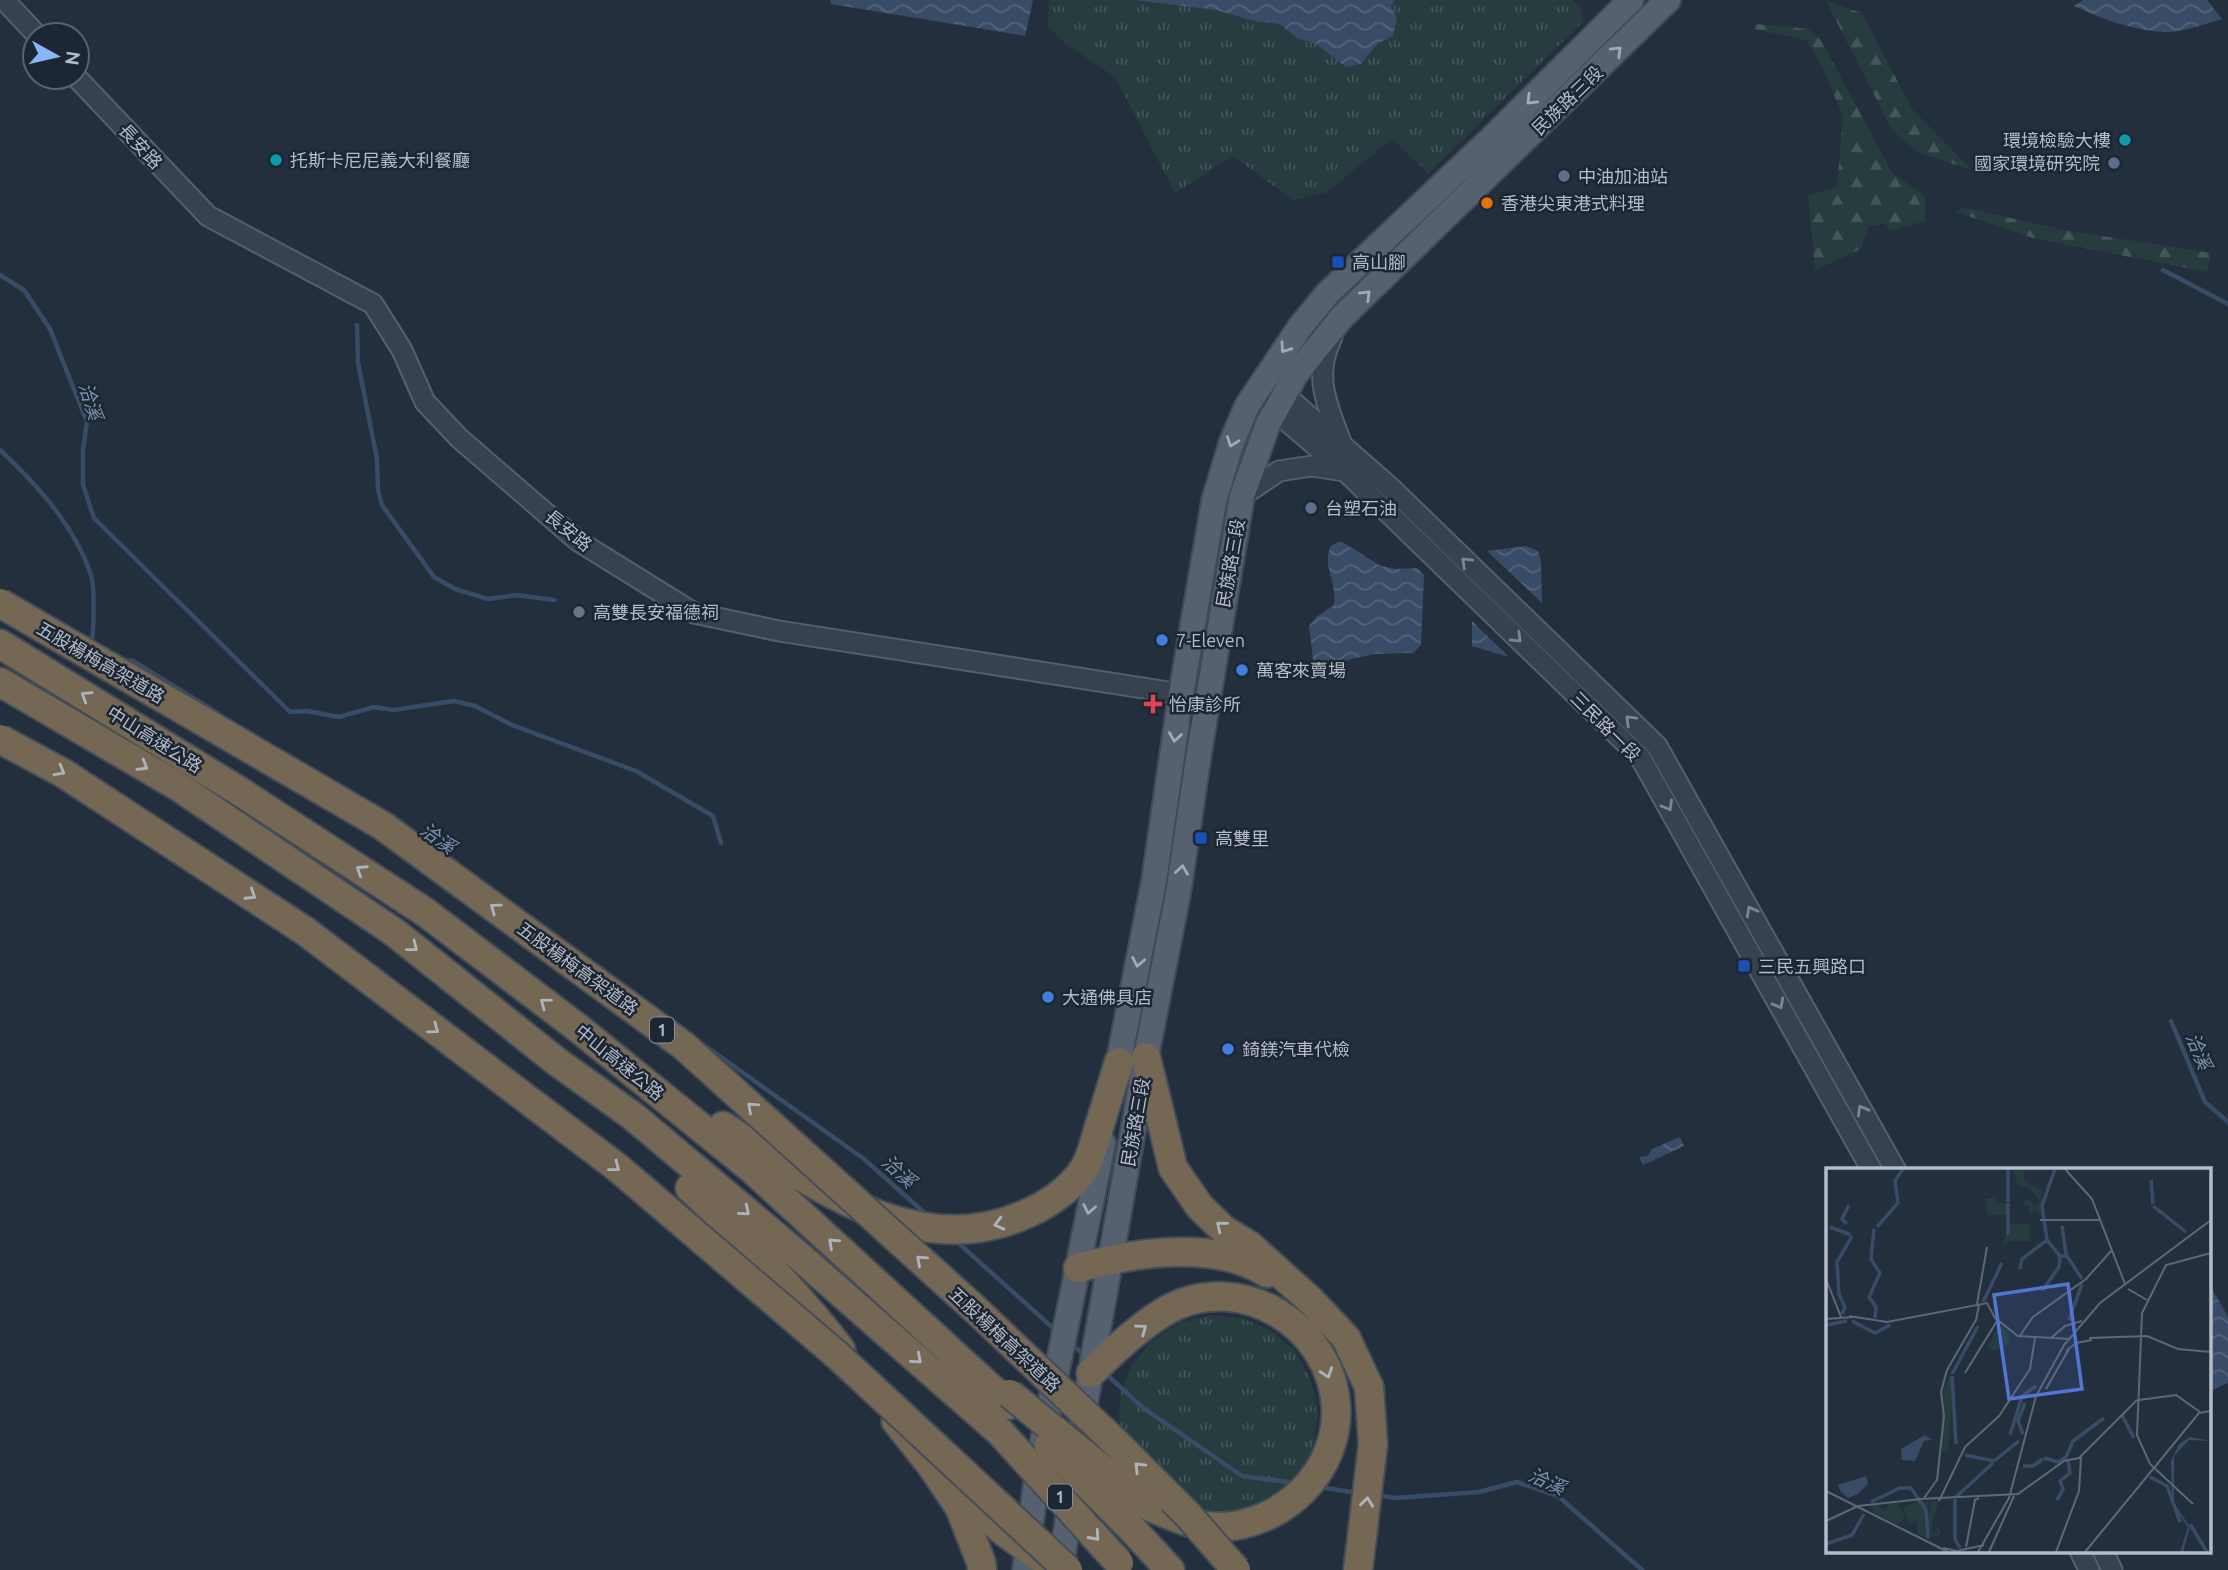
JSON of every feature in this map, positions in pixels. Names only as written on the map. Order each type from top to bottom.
[{"type":"highway","name":"五股楊梅高架道路","points":[[0,603],[383,826],[684,1046],[996,1329],[1189,1516],[1236,1570]]},
{"type":"highway","name":"中山高速公路","points":[[0,643],[239,791],[425,912],[578,1028],[752,1169],[953,1355],[1009,1400]]},
{"type":"highway","name":"中山高速公路","points":[[0,682],[178,787],[383,924],[556,1061],[654,1134],[799,1256],[1000,1432],[1123,1566]]},
{"type":"highway","points":[[0,739],[64,773],[305,931],[618,1168],[837,1355],[1068,1570]]},
{"type":"highway","points":[[578,1028],[816,1185],[856,1207],[892,1221],[934,1229],[970,1230],[1004,1224],[1056,1197],[1084,1169],[1133,1060]]},
{"type":"highway","points":[[1133,1060],[1173,1168],[1200,1207],[1224,1230],[1250,1246],[1311,1301],[1346,1338],[1369,1387],[1373,1444],[1359,1570]]},
{"type":"highway","points":[[556,1061],[737,1232],[814,1315],[931,1465],[960,1508],[982,1570]]},
{"type":"highway","points":[[1078,1268],[1111,1259],[1165,1253],[1216,1255],[1251,1263],[1311,1301]]},
{"type":"highway","points":[[1009,1400],[1148,1506],[1181,1519],[1217,1527],[1254,1522],[1288,1505],[1315,1478],[1331,1444],[1336,1407],[1329,1370],[1309,1337],[1280,1312],[1244,1298],[1206,1297],[1170,1308],[1112,1352],[1091,1373]]},
{"type":"highway","name":"1","points":[[1009,1400],[1170,1570]]},
{"type":"highway","points":[[931,1465],[1003,1531],[1026,1559],[1060,1570]]},
{"type":"main road","name":"民族路三段","points":[[1060,1570],[1070,1489],[1111,1259],[1154,881],[1181,694],[1214,501],[1231,444],[1247,406],[1262,381],[1328,293],[1492,138],[1631,0]]},
{"type":"main road","name":"民族路三段","points":[[1026,1559],[1039,1459],[1078,1268],[1178,894],[1242,496],[1268,424],[1296,374],[1342,317],[1661,2]]},
{"type":"street","points":[[4,0],[24,21]]},
{"type":"street","name":"長安路","points":[[89,91],[208,216],[373,304],[402,350],[425,402],[459,438],[578,541],[694,613],[779,631],[1181,694]]},
{"type":"street","points":[[1342,317],[1328,346],[1321,371],[1327,402],[1342,446]]},
{"type":"street","name":"三民路一段","points":[[1262,381],[1280,404],[1345,471],[1640,757],[1870,1168]]},
{"type":"street","name":"三民路一段","points":[[1280,404],[1342,446],[1392,489],[1657,746],[1894,1168]]},
{"type":"street","points":[[1242,496],[1279,471],[1312,466],[1345,471]]},
{"type":"street","points":[[1181,694],[1203,726]]},
{"type":"street","points":[[2080,1552],[2089,1570]]},
{"type":"street","points":[[2103,1552],[2112,1570]]},
{"type":"green space","points":[[1049,0],[1572,0],[1580,7],[1584,21],[1428,173],[1392,139],[1327,192],[1293,200],[1233,156],[1175,193],[1115,77],[1066,44],[1048,27]]},
{"type":"green space","points":[[1826,1],[1862,13],[1912,109],[1972,170],[1919,153],[1892,130]]},
{"type":"green space","points":[[1756,24],[1808,29],[1821,40],[1892,173],[1925,196],[1925,221],[1890,231],[1885,223],[1868,227],[1861,249],[1815,270],[1808,195],[1837,187],[1843,116],[1820,62],[1806,40],[1754,29]]},
{"type":"green space","points":[[1963,207],[2064,230],[2211,253],[2207,272],[2033,238],[1956,212]]},
{"type":"green space","points":[[1210,1315],[1242,1318],[1272,1331],[1296,1352],[1311,1380],[1318,1413],[1313,1447],[1297,1477],[1272,1499],[1241,1512],[1207,1515],[1175,1505],[1119,1428],[1120,1395],[1132,1365],[1152,1340],[1179,1323]]},
{"type":"water","points":[[830,0],[1033,0],[1025,36],[831,4]]},
{"type":"water","points":[[1134,0],[1395,0],[1391,6],[1397,19],[1393,36],[1377,44],[1361,64],[1346,67],[1316,44],[1297,38],[1280,24],[1254,21],[1216,10]]},
{"type":"water","points":[[2083,0],[2207,0],[2222,19],[2178,31],[2151,31],[2117,23],[2074,6]]},
{"type":"water","points":[[1338,542],[1381,566],[1396,569],[1417,568],[1424,575],[1421,645],[1413,653],[1374,654],[1351,659],[1327,671],[1323,671],[1313,659],[1309,626],[1316,617],[1334,605],[1328,553],[1331,546]]},
{"type":"water","points":[[1526,546],[1538,551],[1541,561],[1542,603],[1487,551]]},
{"type":"water","points":[[1472,621],[1509,657],[1472,646]]},
{"type":"water","points":[[1680,1137],[1684,1146],[1643,1165],[1639,1157],[1648,1156],[1652,1149]]},
{"type":"water","points":[[2210,1285],[2228,1317],[2228,1383],[2210,1391]]},
{"type":"waterway","points":[[2163,270],[2228,304]]},
{"type":"waterway","name":"洽溪","points":[[0,275],[24,290],[50,329],[87,422],[83,449],[83,485],[94,518],[290,712],[307,711],[339,717],[374,707],[393,710],[454,701],[475,706],[512,725],[636,771],[713,816],[721,843]]},
{"type":"waterway","points":[[357,325],[358,363],[377,459],[378,490],[382,505],[434,577],[455,589],[488,599],[517,595],[554,600]]},
{"type":"waterway","name":"洽溪","points":[[0,450],[28,477],[53,507],[84,557],[93,590],[91,645]]},
{"type":"waterway","name":"洽溪","points":[[121,660],[133,661],[219,714]]},
{"type":"waterway","name":"洽溪","points":[[2171,1021],[2205,1102],[2228,1122]]},
{"type":"waterway","name":"洽溪","points":[[697,1040],[864,1159],[927,1215]]},
{"type":"waterway","name":"洽溪","points":[[955,1240],[1053,1328]]},
{"type":"waterway","name":"洽溪","points":[[1073,1345],[1086,1357]]},
{"type":"waterway","name":"洽溪","points":[[1105,1373],[1142,1407],[1242,1476],[1296,1483]]},
{"type":"waterway","name":"洽溪","points":[[1377,1495],[1395,1498],[1479,1492],[1517,1482],[1558,1496],[1642,1570]]},
{"type":"waterway","name":"洽溪","points":[[1319,1487],[1358,1493]]},
{"type":"place","name":"環境檢驗大樓","points":[[2125,140]]},
{"type":"place","name":"托斯卡尼尼義大利餐廳","points":[[276,160]]},
{"type":"place","name":"國家環境研究院","points":[[2114,163]]},
{"type":"place","name":"中油加油站","points":[[1564,176]]},
{"type":"place","name":"香港尖東港式料理","points":[[1487,203]]},
{"type":"place","name":"高山腳","points":[[1338,262]]},
{"type":"place","name":"台塑石油","points":[[1311,508]]},
{"type":"place","name":"高雙長安福德祠","points":[[579,612]]},
{"type":"place","name":"7-Eleven","points":[[1162,640]]},
{"type":"place","name":"萬客來賣場","points":[[1242,670]]},
{"type":"place","name":"怡康診所","points":[[1153,704]]},
{"type":"place","name":"高雙里","points":[[1201,838]]},
{"type":"place","name":"三民五興路口","points":[[1744,966]]},
{"type":"place","name":"大通佛具店","points":[[1048,997]]},
{"type":"place","name":"錡鎂汽車代檢","points":[[1228,1049]]}]
